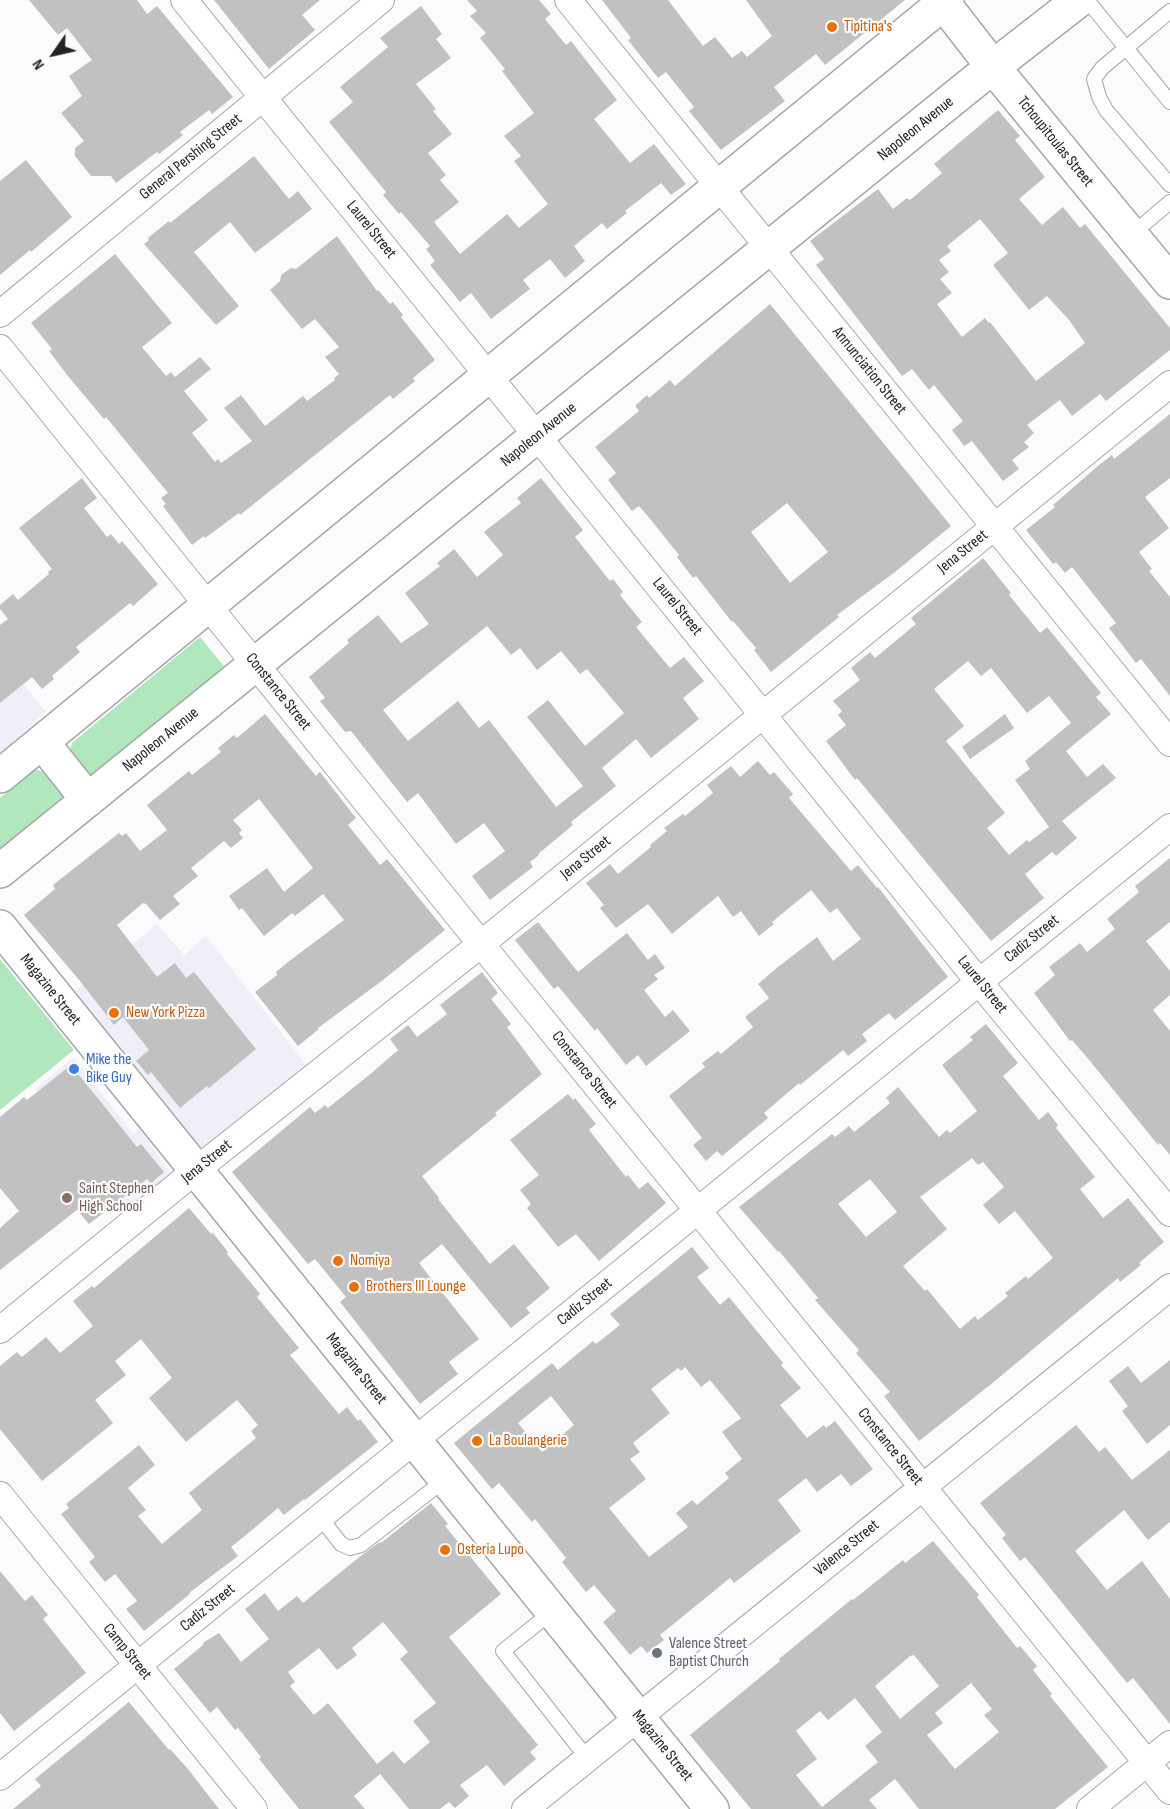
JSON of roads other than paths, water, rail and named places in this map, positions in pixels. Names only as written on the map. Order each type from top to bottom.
[{"type":"street","name":"Laurel Street","points":[[184,0],[763,712],[979,982],[1170,1214]]},
{"type":"street","name":"General Pershing Street","points":[[0,314],[381,0]]},
{"type":"street","name":"Annunciation Street","points":[[568,0],[1170,743]]},
{"type":"street","name":"Napoleon Avenue","points":[[0,871],[993,67],[1079,0]]},
{"type":"street","points":[[0,776],[944,1]]},
{"type":"street","name":"Tchoupitoulas Street","points":[[944,1],[993,67],[1170,282]]},
{"type":"street","name":"Constance Street","points":[[0,348],[1170,1791]]},
{"type":"street","name":"Jena Street","points":[[0,1330],[195,1171],[481,944],[763,712],[1170,384]]},
{"type":"street","points":[[42,742],[88,800]]},
{"type":"street","name":"Cadiz Street","points":[[0,1777],[1170,827]]},
{"type":"street","name":"Magazine Street","points":[[0,927],[712,1809]]},
{"type":"street","name":"Valence Street","points":[[525,1809],[1170,1287]]},
{"type":"street","name":"Camp Street","points":[[0,1495],[254,1809]]},
{"type":"street","points":[[1090,1809],[1170,1744]]},
{"type":"lane","points":[[1087,0],[1170,102]]},
{"type":"lane","points":[[1170,11],[1102,68],[1094,79],[1099,97],[1106,110],[1170,185]]},
{"type":"lane","points":[[1131,234],[1170,202]]},
{"type":"lane","points":[[320,1517],[341,1544],[350,1548],[362,1545],[446,1479]]},
{"type":"lane","points":[[553,1611],[503,1651],[587,1758]]},
{"type":"place","name":"Tipitina's","points":[[832,27]]},
{"type":"place","name":"New York Pizza","points":[[114,1013]]},
{"type":"place","name":"Mike the Bike Guy","points":[[74,1069]]},
{"type":"place","name":"Saint Stephen High School","points":[[67,1198]]},
{"type":"place","name":"Nomiya","points":[[338,1261]]},
{"type":"place","name":"Brothers III Lounge","points":[[354,1287]]},
{"type":"place","name":"La Boulangerie","points":[[477,1441]]},
{"type":"place","name":"Osteria Lupo","points":[[445,1550]]},
{"type":"place","name":"Valence Street Baptist Church","points":[[657,1653]]}]
